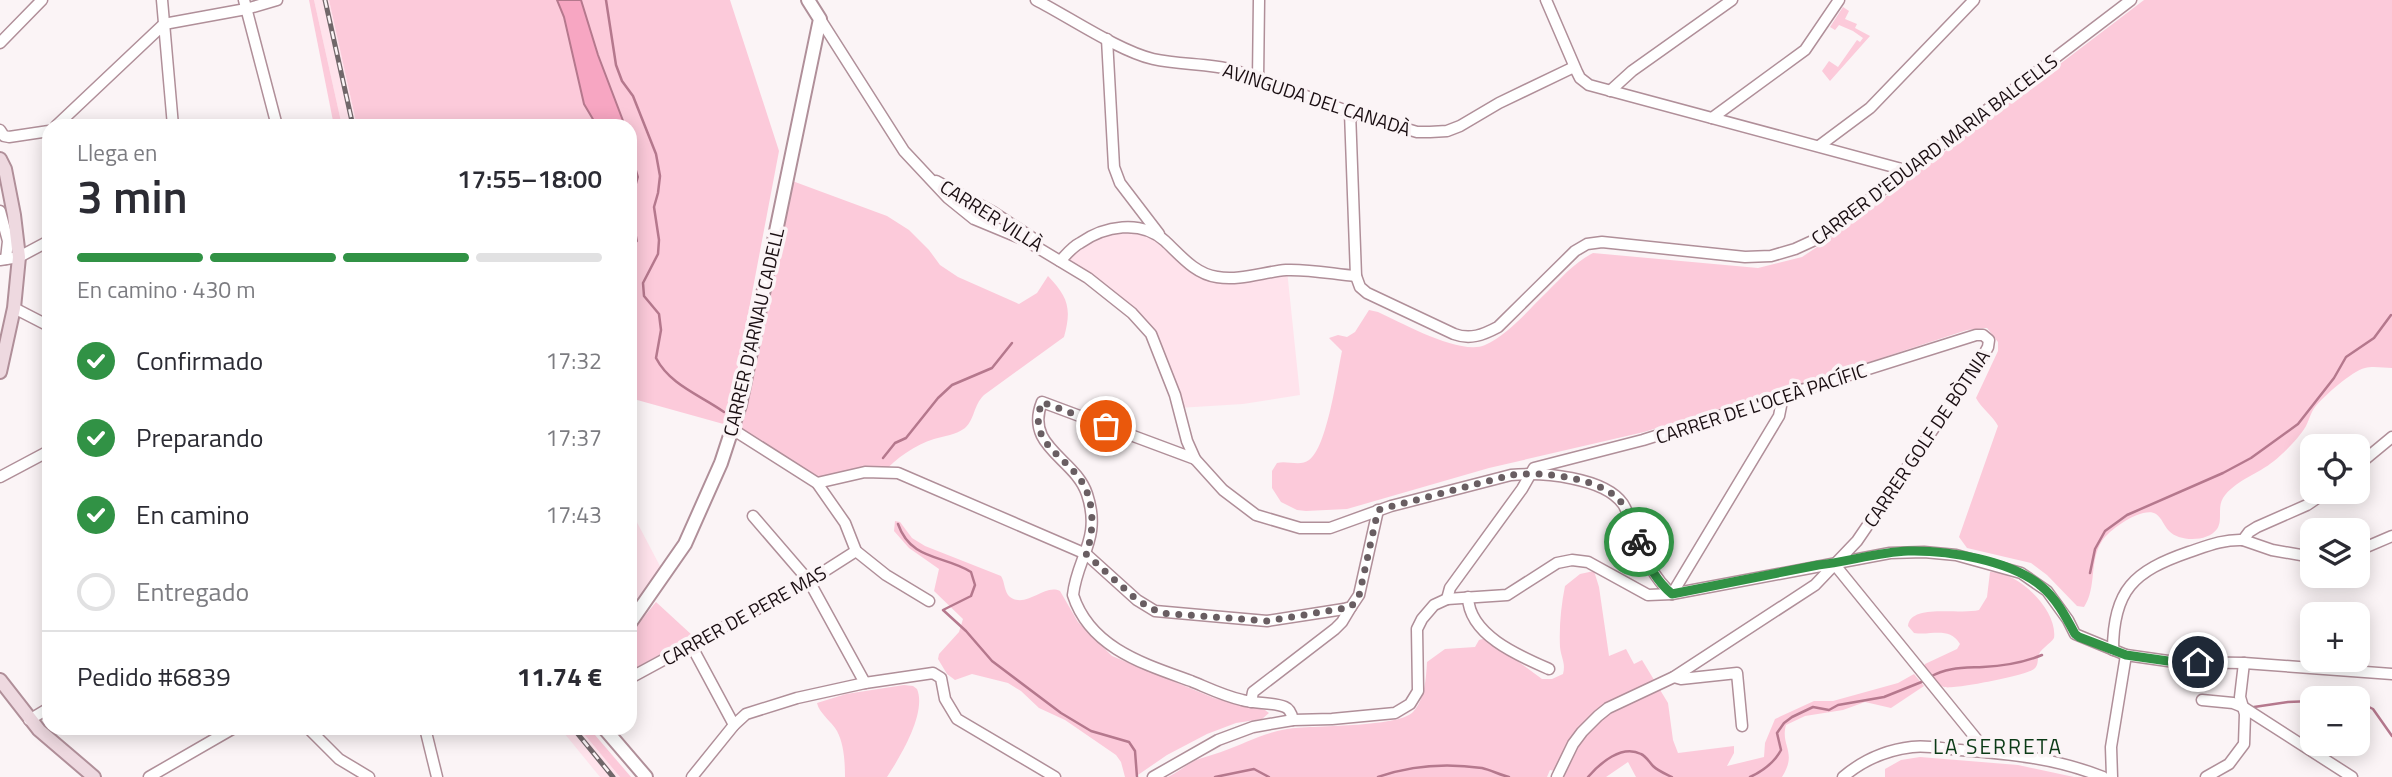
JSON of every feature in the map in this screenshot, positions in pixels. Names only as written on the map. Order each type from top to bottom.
[{"type":"main road","points":[[0,159],[5,169],[14,215],[8,258],[14,308],[0,372]]},
{"type":"main road","points":[[0,178],[8,192]]},
{"type":"main road","points":[[1,682],[29,720],[42,731]]},
{"type":"main road","points":[[46,735],[94,777]]},
{"type":"street","points":[[0,43],[42,0]]},
{"type":"street","points":[[162,0],[172,119]]},
{"type":"street","points":[[63,119],[164,24],[245,4],[277,0]]},
{"type":"street","name":"CARRER VILLÀ","points":[[808,0],[893,135],[916,165],[938,182],[1017,228],[1060,261],[1088,278],[1132,313],[1151,334],[1175,395],[1187,442],[1195,459]]},
{"type":"street","name":"AVINGUDA DEL CANADÀ","points":[[1037,0],[1107,39],[1152,59],[1234,70],[1350,112],[1404,128],[1430,132],[1447,131],[1546,85],[1580,78]]},
{"type":"street","points":[[1258,80],[1259,0]]},
{"type":"street","points":[[1546,0],[1574,67],[1580,78],[1589,85],[1909,171]]},
{"type":"street","points":[[1610,91],[1632,71],[1732,0]]},
{"type":"street","points":[[1712,118],[1805,50],[1839,0]]},
{"type":"street","points":[[1819,146],[1870,108],[1974,0]]},
{"type":"street","name":"CARRER D'EDUARD MARIA BALCELLS","points":[[1356,276],[1360,287],[1367,293],[1454,334],[1473,337],[1498,327],[1575,251],[1587,244],[1602,242],[1745,257],[1771,256],[1796,249],[1819,238],[2131,0]]},
{"type":"street","points":[[245,4],[275,119]]},
{"type":"street","name":"CARRER D'ARNAU CADELL","points":[[637,613],[685,544],[721,463],[740,405],[820,19]]},
{"type":"street","points":[[1107,39],[1114,167],[1120,183],[1162,238],[1200,272],[1215,277],[1231,279],[1287,270],[1356,276],[1350,112]]},
{"type":"street","name":"AVINGUDA DEL CANADÀ","points":[[1482,115],[1499,103],[1574,67]]},
{"type":"street","points":[[2,133],[9,137],[42,132]]},
{"type":"street","points":[[0,211],[8,241],[8,258],[42,244]]},
{"type":"street","points":[[1060,261],[1078,243],[1119,227],[1145,229],[1162,238]]},
{"type":"street","points":[[14,308],[42,322]]},
{"type":"street","name":"CARRER DE L'OCEÀ PACÍFIC","points":[[1530,474],[1534,468],[1643,440],[1976,335],[1983,335],[1990,342]]},
{"type":"street","name":"CARRER GOLF DE BÒTNIA","points":[[1557,777],[1581,732],[1608,708],[1674,677],[1805,592],[1835,565],[1857,541],[1990,342]]},
{"type":"street","points":[[1672,594],[1779,416],[1782,405],[1778,398]]},
{"type":"street","points":[[1293,720],[1292,714],[1285,707],[1227,696],[1137,661],[1106,642],[1085,618],[1073,595],[1091,542],[1092,517],[1087,494],[1079,477],[1041,436],[1038,412],[1042,402],[1195,459],[1237,502],[1256,515],[1315,529],[1343,524],[1378,510],[1511,475],[1530,474],[1590,483],[1623,504],[1646,563],[1672,594]]},
{"type":"street","points":[[732,429],[817,483],[845,523],[856,551],[886,575],[929,601]]},
{"type":"street","points":[[2370,455],[2392,437]]},
{"type":"street","points":[[0,477],[42,455]]},
{"type":"street","points":[[817,483],[865,472],[898,473],[1086,554],[1137,600],[1160,613],[1268,621],[1351,607]]},
{"type":"street","points":[[1447,599],[1450,588],[1530,474]]},
{"type":"street","points":[[2243,540],[2257,527],[2308,504]]},
{"type":"street","points":[[1251,702],[1255,690],[1342,622],[1359,596],[1378,510]]},
{"type":"street","points":[[753,516],[810,581],[865,683]]},
{"type":"street","points":[[2370,545],[2392,536]]},
{"type":"street","points":[[2113,650],[2117,608],[2141,573],[2173,558],[2219,542],[2243,540],[2272,550],[2300,555]]},
{"type":"street","name":"CARRER DE PERE MAS","points":[[637,674],[810,581],[856,551]]},
{"type":"street","points":[[1153,777],[1189,755],[1253,727],[1293,720],[1395,713],[1410,704],[1418,691],[1417,629],[1434,605],[1447,599],[1507,596],[1557,563],[1572,560],[1588,562],[1648,595],[1672,594],[1818,565],[1835,565],[1906,551],[1956,555],[2006,567],[2032,579],[2047,591],[2075,634],[2126,655],[2175,662],[2244,663],[2392,674]]},
{"type":"street","points":[[1835,565],[1987,752]]},
{"type":"street","points":[[1468,597],[1471,615],[1480,627],[1517,653],[1549,669]]},
{"type":"street","points":[[691,645],[734,725]]},
{"type":"street","points":[[2112,777],[2113,736],[2126,655]]},
{"type":"street","points":[[2206,777],[2229,764],[2244,744],[2243,707],[2240,697],[2244,663]]},
{"type":"street","points":[[692,777],[734,725],[746,715],[797,698],[865,683],[933,673],[942,681],[948,705],[957,719],[1055,777]]},
{"type":"street","points":[[1674,677],[1681,679],[1737,673],[1742,726]]},
{"type":"street","points":[[2202,700],[2233,703],[2243,707],[2352,777]]},
{"type":"street","points":[[29,720],[42,712]]},
{"type":"street","points":[[149,777],[222,735]]},
{"type":"street","points":[[315,735],[339,759],[369,777]]},
{"type":"street","points":[[427,735],[437,777]]},
{"type":"street","points":[[610,735],[646,777]]},
{"type":"street","points":[[1843,777],[1868,760],[1903,748],[1922,747],[2055,761],[2103,777]]},
{"type":"shaded area","points":[[309,0],[314,0],[340,119],[333,119]]},
{"type":"shaded area","points":[[314,0],[329,0],[355,119],[340,119]]},
{"type":"shaded area","points":[[329,0],[730,0],[779,151],[727,425],[637,400],[637,119],[355,119]]},
{"type":"shaded area","points":[[557,0],[581,0],[622,119],[593,119],[584,104],[564,17]]},
{"type":"shaded area","points":[[2144,0],[2392,0],[2392,368],[2365,368],[2331,391],[2315,407],[2303,431],[2287,449],[2268,466],[2240,482],[2223,498],[2219,525],[2213,533],[2193,539],[2179,537],[2169,531],[2156,514],[2150,512],[2127,520],[2112,531],[2098,549],[2084,607],[2077,606],[2047,575],[2031,563],[1967,548],[1959,537],[1998,426],[1976,398],[1998,351],[1998,342],[1987,328],[1967,330],[1644,432],[1489,468],[1347,509],[1297,510],[1281,502],[1272,488],[1272,471],[1277,463],[1309,460],[1321,441],[1342,351],[1329,338],[1338,335],[1347,337],[1355,332],[1369,310],[1447,342],[1474,347],[1485,345],[1502,335],[1568,271],[1593,253],[1758,268],[1802,257],[1835,235]]},
{"type":"shaded area","points":[[1843,7],[1849,11],[1845,19],[1857,24],[1855,28],[1870,36],[1830,81],[1822,71],[1829,61],[1838,67],[1857,40],[1860,42],[1863,38],[1839,25],[1835,30],[1830,27]]},
{"type":"shaded area","points":[[787,179],[887,216],[909,230],[940,265],[958,277],[1019,304],[1037,293],[1048,276],[1067,304],[1068,318],[1064,337],[984,395],[965,428],[913,448],[883,473],[817,483],[732,429]]},
{"type":"shaded area","points":[[1145,229],[1215,277],[1287,270],[1300,395],[1243,404],[1178,408],[1151,334],[1066,260],[1096,234]]},
{"type":"shaded area","points":[[895,521],[900,522],[912,538],[925,546],[1001,576],[1008,595],[1016,600],[1048,590],[1060,591],[1078,622],[1112,656],[1214,698],[1269,713],[1262,719],[1236,723],[1207,734],[1167,755],[1135,777],[1125,777],[1116,755],[1065,720],[1039,708],[1008,683],[972,674],[955,680],[947,674],[938,659],[939,654],[959,632],[963,619],[934,591],[939,569],[909,548],[894,531]]},
{"type":"shaded area","points":[[637,522],[661,568],[637,602]]},
{"type":"shaded area","points":[[1594,571],[1599,587],[1609,656],[1626,649],[1634,664],[1642,660],[1668,703],[1673,740],[1678,753],[1734,746],[1734,753],[1727,766],[1764,757],[1765,743],[1775,719],[1814,701],[1833,701],[1898,683],[1914,674],[1924,686],[1891,708],[1865,702],[1843,710],[1805,716],[1786,725],[1789,761],[1782,777],[1636,777],[1628,762],[1606,777],[1564,777],[1565,773],[1550,770],[1547,777],[1168,777],[1196,760],[1278,731],[1373,723],[1404,717],[1413,712],[1420,701],[1427,662],[1445,649],[1475,647],[1479,640],[1486,638],[1542,679],[1552,679],[1563,674],[1560,632],[1565,586],[1580,574]]},
{"type":"shaded area","points":[[1990,572],[2012,578],[2034,594],[2050,616],[2054,638],[2040,652],[2036,667],[2029,672],[1974,684],[1941,686],[1924,669],[1925,664],[1957,649],[1960,644],[1956,638],[1945,633],[1914,633],[1908,626],[1911,619],[1926,612],[1979,610],[1987,597]]},
{"type":"shaded area","points":[[656,602],[693,636],[637,667],[637,625]]},
{"type":"shaded area","points":[[904,685],[917,689],[918,710],[911,734],[887,777],[845,777],[844,753],[839,736],[817,703],[846,694]]},
{"type":"shaded area","points":[[566,735],[585,735],[620,777],[600,777]]},
{"type":"shaded area","points":[[585,735],[595,735],[631,777],[620,777]]},
{"type":"shaded area","points":[[1920,757],[2018,765],[2074,777],[1885,777],[1885,769],[1901,760]]},
{"type":"waterway","points":[[606,0],[616,65],[622,81],[633,96],[656,154],[660,176],[654,207],[659,240],[658,254],[643,283],[644,296],[659,314],[661,330],[656,358],[677,382],[724,412]]},
{"type":"waterway","points":[[2090,573],[2095,549],[2105,531],[2127,515],[2223,473],[2251,458],[2298,424],[2334,378],[2346,357],[2374,338],[2391,315]]},
{"type":"waterway","points":[[883,458],[895,443],[906,438],[952,385],[992,368],[1012,343]]},
{"type":"waterway","points":[[898,524],[911,545],[920,551],[971,572],[975,585],[971,596],[943,610],[992,661],[1061,713],[1091,731],[1129,742],[1135,751],[1137,777]]},
{"type":"waterway","points":[[1930,677],[1949,670],[2005,665],[2042,655]]},
{"type":"waterway","points":[[1750,777],[1768,766],[1778,755],[1781,750],[1777,733],[1792,717],[1813,707],[1829,710],[1838,705],[1884,697],[1924,681]]},
{"type":"waterway","points":[[2254,707],[2300,702]]},
{"type":"waterway","points":[[2370,708],[2392,736]]},
{"type":"waterway","points":[[1588,777],[1612,756],[1626,751],[1643,755],[1655,768],[1672,777]]},
{"type":"waterway","points":[[1378,777],[1404,770],[1443,765],[1482,768],[1509,777]]},
{"type":"waterway","points":[[1215,777],[1254,769],[1269,777]]},
{"type":"railway","points":[[325,0],[351,119]]},
{"type":"railway","points":[[579,735],[613,777]]},
{"type":"way so far","points":[[1106,426],[1042,402],[1038,412],[1041,436],[1079,477],[1087,494],[1092,517],[1091,542],[1086,554],[1137,600],[1160,613],[1268,621],[1344,610],[1351,607],[1359,596],[1378,510],[1511,475],[1571,478],[1602,488],[1623,504],[1639,542]]},
{"type":"district","name":"LA SERRETA","points":[[1998,746]]},
{"type":"route","points":[[1639,542],[1646,563],[1672,594],[1818,565],[1835,565],[1906,551],[1956,555],[2006,567],[2032,579],[2047,591],[2079,637],[2126,655],[2175,662],[2198,662]]}]
